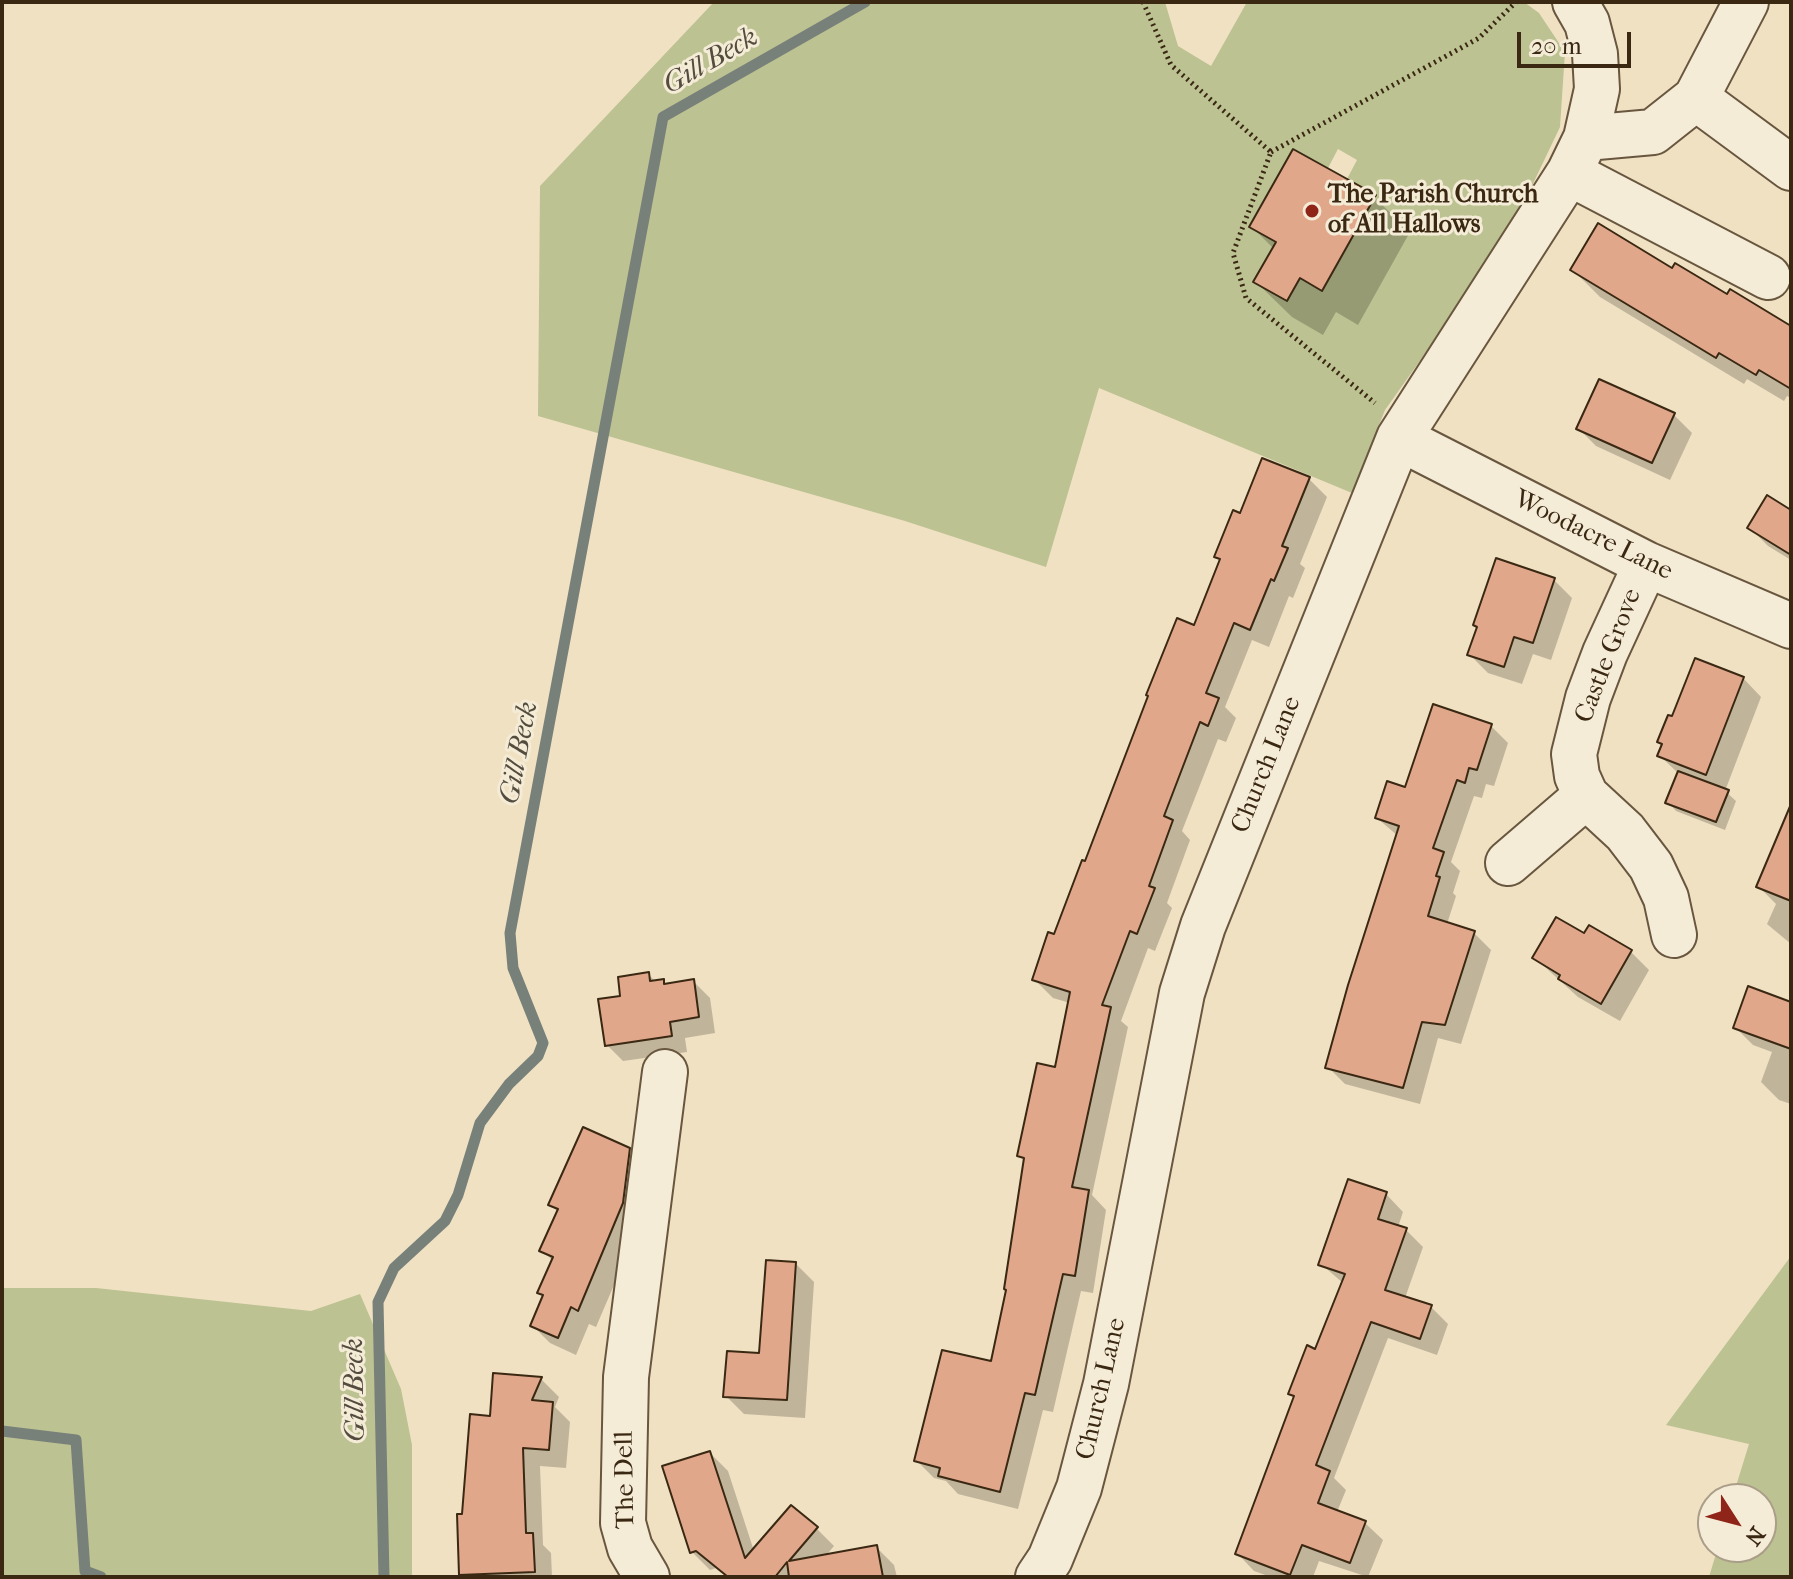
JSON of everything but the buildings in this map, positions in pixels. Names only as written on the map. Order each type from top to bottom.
[{"type":"street","name":"Church Lane","points":[[1038,1577],[1050,1559],[1079,1488],[1106,1384],[1174,1031],[1203,926],[1402,432],[1578,155],[1597,89],[1595,54],[1587,23],[1575,2]]},
{"type":"street","points":[[1578,155],[1653,132],[1696,98],[1746,2]]},
{"type":"street","points":[[1696,98],[1791,168]]},
{"type":"street","points":[[1578,155],[1768,277]]},
{"type":"street","name":"Woodacre Lane","points":[[1402,432],[1646,564],[1791,626]]},
{"type":"street","name":"Castle Grove","points":[[1586,796],[1577,776],[1574,754],[1588,698],[1646,564]]},
{"type":"street","points":[[1508,863],[1586,796],[1625,832],[1651,866],[1666,898],[1674,935]]},
{"type":"street","name":"The Dell","points":[[647,1577],[630,1548],[623,1523],[626,1377],[665,1072]]},
{"type":"path","points":[[1143,2],[1171,65],[1271,152]]},
{"type":"path","points":[[1402,432],[1246,298],[1233,253],[1271,152],[1479,38],[1516,2]]},
{"type":"green space","points":[[714,2],[1165,2],[1178,46],[1211,66],[1247,2],[1524,2],[1539,13],[1565,52],[1560,127],[1529,192],[1429,348],[1385,410],[1352,493],[1099,388],[1046,567],[905,521],[538,416],[540,186]],"holes":[[[1293,149],[1328,168],[1338,149],[1357,160],[1347,179],[1321,291],[1300,278],[1276,242],[1249,227]]]},
{"type":"green space","points":[[1791,1256],[1791,1577],[1709,1577],[1713,1563],[1777,1563],[1777,1483],[1737,1483],[1749,1444],[1666,1425]]},
{"type":"green space","points":[[2,1288],[96,1288],[311,1311],[360,1294],[401,1389],[412,1445],[412,1577],[2,1577]]},
{"type":"waterway","name":"Gill Beck","points":[[384,1577],[378,1302],[394,1268],[445,1221],[458,1195],[480,1123],[509,1084],[538,1056],[543,1043],[513,968],[510,933],[663,117],[865,2]]},
{"type":"waterway","points":[[2,1431],[76,1440],[85,1571],[101,1577]]},
{"type":"place","name":"The Parish Church of All Hallows","points":[[1312,211]]}]
